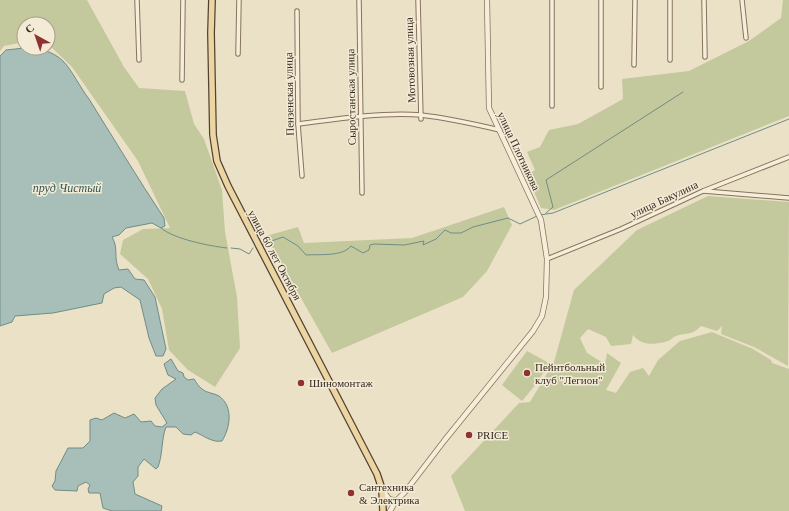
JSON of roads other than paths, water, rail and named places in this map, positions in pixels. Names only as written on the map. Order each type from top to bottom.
[{"type":"main road","name":"улица 60 лет Октября","points":[[212,0],[211,33],[213,135],[217,161],[228,186],[377,474],[382,489],[383,511]]},
{"type":"street","points":[[137,0],[138,60]]},
{"type":"street","points":[[182,80],[183,0]]},
{"type":"street","points":[[238,54],[239,0]]},
{"type":"street","name":"Сыростанская улица","points":[[359,0],[362,193]]},
{"type":"street","name":"Мотовозная улица","points":[[418,0],[421,117]]},
{"type":"street","name":"улица Плотникова","points":[[486,0],[489,108],[541,220],[547,259]]},
{"type":"street","points":[[552,0],[552,106]]},
{"type":"street","points":[[601,0],[601,87]]},
{"type":"street","points":[[634,65],[635,0]]},
{"type":"street","points":[[670,0],[670,60]]},
{"type":"street","points":[[704,0],[705,57]]},
{"type":"street","points":[[742,0],[746,38]]},
{"type":"street","name":"Пензенская улица","points":[[297,11],[298,124],[302,176]]},
{"type":"street","points":[[298,124],[347,117],[421,117],[475,124],[500,130]]},
{"type":"street","name":"улица Бакулина","points":[[547,259],[621,229],[703,191],[789,158]]},
{"type":"street","points":[[703,191],[789,198]]},
{"type":"street","points":[[390,511],[396,501],[533,331],[542,316],[546,297],[547,259]]},
{"type":"street","points":[[382,489],[389,498],[396,501]]},
{"type":"street","points":[[383,503],[396,501]]},
{"type":"water","name":"пруд Чистый","points":[[16,49],[16,56],[56,56],[63,61],[73,74],[164,218],[165,226],[161,228],[152,223],[126,228],[119,235],[112,237],[115,245],[116,261],[119,270],[128,269],[135,279],[144,280],[155,297],[166,349],[163,356],[156,356],[149,338],[140,300],[121,287],[114,288],[104,294],[102,303],[53,313],[15,316],[12,322],[0,326],[0,56],[6,50]]},
{"type":"water","points":[[171,359],[178,371],[183,373],[184,377],[188,380],[194,379],[204,390],[219,396],[224,401],[229,412],[229,424],[222,441],[211,440],[195,432],[191,435],[183,434],[176,427],[166,427],[158,467],[156,469],[144,459],[138,467],[138,476],[133,482],[135,494],[162,506],[161,511],[112,511],[103,508],[100,493],[89,493],[88,489],[90,485],[86,482],[78,486],[77,491],[55,490],[52,486],[55,481],[56,471],[68,448],[83,448],[90,441],[90,420],[96,418],[102,420],[114,413],[125,418],[134,414],[141,422],[151,421],[155,426],[162,427],[167,423],[156,405],[155,398],[162,389],[176,379],[168,375],[164,364]]},
{"type":"waterway","points":[[546,213],[553,207],[546,180],[683,92]]},
{"type":"waterway","points":[[540,215],[553,213],[789,119]]},
{"type":"waterway","points":[[263,244],[283,237],[298,246],[306,255],[324,255],[342,252],[351,246],[363,253],[369,250],[370,245],[374,244],[404,245],[424,241],[423,245],[436,239],[445,230],[451,233],[461,233],[473,227],[508,218],[520,224],[537,216]]},
{"type":"waterway","points":[[161,228],[183,239],[211,246],[227,248]]},
{"type":"waterway","points":[[231,248],[240,249],[249,254],[253,248]]},
{"type":"place","name":"Пейнтбольный клуб \"Легион\"","points":[[527,373]]},
{"type":"place","name":"Шиномонтаж","points":[[301,383]]},
{"type":"place","name":"PRICE","points":[[469,435]]},
{"type":"place","name":"Сантехника & Электрика","points":[[351,493]]}]
